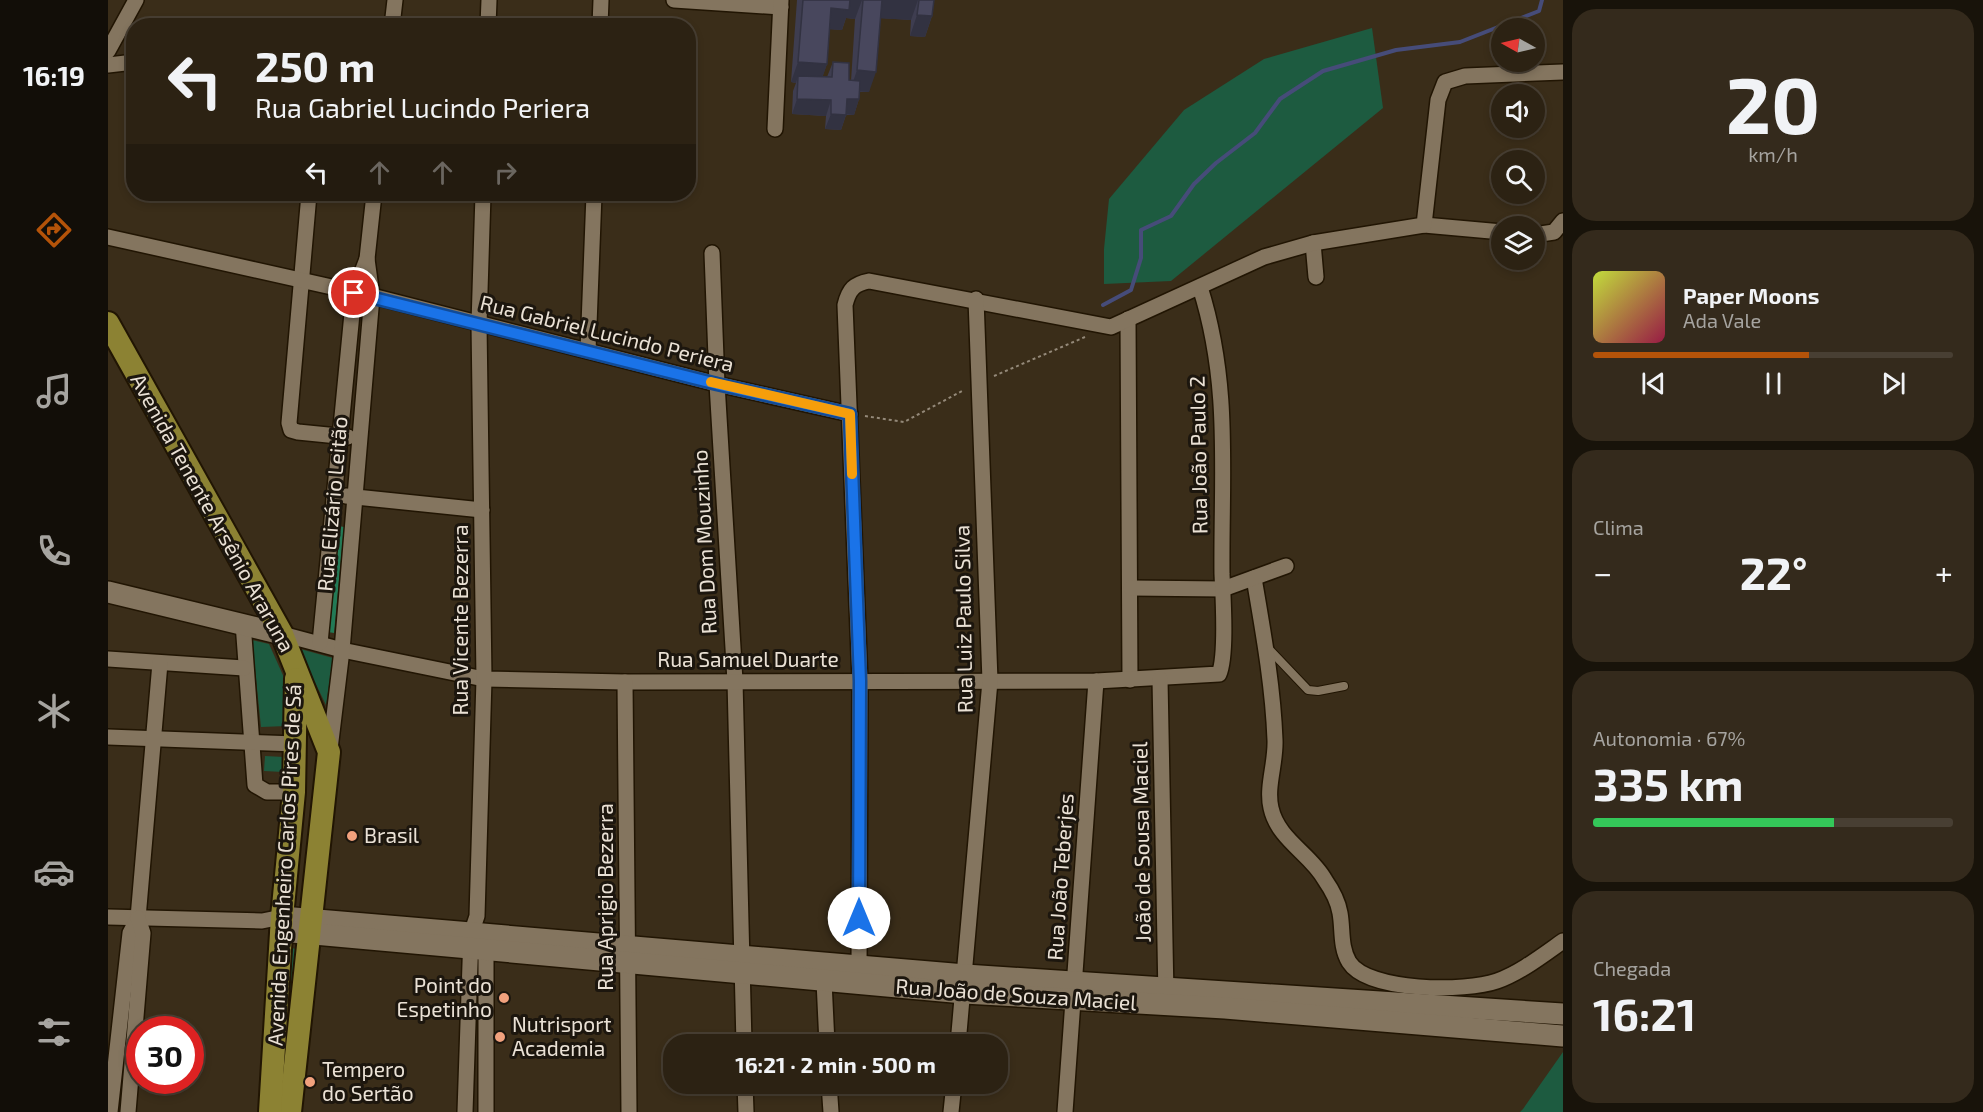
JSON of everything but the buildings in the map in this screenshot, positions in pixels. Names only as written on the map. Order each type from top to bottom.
[{"type":"main road","name":"Avenida Tenente Arsênio Araruna","points":[[108,323],[282,634],[296,672]]},
{"type":"main road","name":"Avenida Engenheiro Carlos Pires de Sá","points":[[270,1112],[275,923],[294,792],[296,672]]},
{"type":"main road","name":"Avenida Engenheiro Carlos Pires de Sá","points":[[290,1112],[329,752],[296,672]]},
{"type":"street","points":[[126,18],[136,0]]},
{"type":"street","points":[[389,18],[395,0]]},
{"type":"street","points":[[488,18],[489,0]]},
{"type":"street","points":[[600,18],[601,0]]},
{"type":"street","points":[[674,0],[781,3],[775,129]]},
{"type":"street","points":[[108,51],[126,18]]},
{"type":"street","points":[[108,65],[126,63]]},
{"type":"street","points":[[1424,225],[1438,100],[1445,82],[1465,76],[1563,72]]},
{"type":"street","points":[[308,201],[289,423],[291,430],[360,438]]},
{"type":"street","points":[[320,644],[354,293],[367,260],[373,201]]},
{"type":"street","name":"Rua Vicente Bezerra","points":[[465,1112],[478,938],[484,679],[479,324],[483,201]]},
{"type":"street","points":[[588,351],[594,201]]},
{"type":"street","points":[[859,974],[860,681],[845,305],[848,292],[856,284],[869,281],[976,299],[1111,327],[1264,257],[1313,243],[1424,225],[1491,231]]},
{"type":"street","name":"Rua Gabriel Lucindo Periera","points":[[108,237],[372,296],[717,384],[850,414]]},
{"type":"street","points":[[1313,243],[1316,277]]},
{"type":"street","name":"Rua Dom Mouzinho","points":[[712,253],[717,384],[735,681],[744,1034]]},
{"type":"street","name":"Rua Elizário Leitão","points":[[329,752],[342,650],[372,296],[367,260]]},
{"type":"street","name":"Rua João Paulo 2","points":[[1200,287],[1210,320],[1222,395],[1222,589],[1219,674]]},
{"type":"street","name":"Rua Luiz Paulo Silva","points":[[959,1034],[990,681],[976,299]]},
{"type":"street","points":[[1128,319],[1130,680]]},
{"type":"street","points":[[334,495],[482,510]]},
{"type":"street","points":[[1131,588],[1222,589],[1286,566]]},
{"type":"street","points":[[1254,578],[1265,645],[1275,742],[1270,790],[1272,813],[1291,843],[1322,873],[1334,894],[1340,910],[1346,955],[1357,971],[1394,983],[1426,987],[1483,984],[1503,979],[1563,941]]},
{"type":"street","points":[[108,592],[282,634]]},
{"type":"street","points":[[243,623],[244,668],[255,785],[267,792],[294,792]]},
{"type":"street","name":"Rua Samuel Duarte","points":[[282,634],[342,650],[484,679],[625,682],[1096,681],[1219,674]]},
{"type":"street","points":[[108,659],[244,668]]},
{"type":"street","points":[[110,1112],[130,933],[138,918],[160,663]]},
{"type":"street","name":"João de Sousa Maciel","points":[[1160,679],[1166,995]]},
{"type":"street","name":"Rua João Teberjes","points":[[1065,1112],[1096,681]]},
{"type":"street","name":"Rua Aprigio Bezerra","points":[[625,682],[629,1112]]},
{"type":"street","points":[[108,737],[296,744]]},
{"type":"street","points":[[108,917],[275,923]]},
{"type":"street","points":[[128,1112],[143,933],[138,918]]},
{"type":"street","name":"Rua João de Souza Maciel","points":[[275,923],[478,938],[628,955],[964,984],[1563,1014]]},
{"type":"street","name":"Rua Vicente Bezerra","points":[[478,938],[486,1112]]},
{"type":"street","name":"Rua João de Souza Maciel","points":[[741,964],[824,981],[859,974]]},
{"type":"street","points":[[824,981],[827,1034]]},
{"type":"street","name":"Rua João de Souza Maciel","points":[[1166,995],[1563,1036]]},
{"type":"street","points":[[745,1094],[746,1112]]},
{"type":"street","points":[[830,1094],[831,1112]]},
{"type":"street","points":[[951,1112],[953,1094]]},
{"type":"lane","points":[[1265,645],[1308,690],[1318,692],[1344,686]]},
{"type":"green space","points":[[1372,28],[1383,108],[1171,281],[1104,284],[1104,249],[1109,199],[1184,110],[1264,59]]},
{"type":"green space","points":[[339,526],[344,527],[334,633],[328,632]]},
{"type":"green space","points":[[252,640],[269,644],[290,691],[287,726],[261,727]]},
{"type":"green space","points":[[293,647],[333,658],[326,705],[309,670]]},
{"type":"green space","points":[[265,756],[284,757],[283,772],[264,771]]},
{"type":"green space","points":[[288,947],[296,949],[283,1112],[284,1014]]},
{"type":"green space","points":[[1563,1052],[1563,1112],[1520,1112],[1523,1109]]},
{"type":"waterway","points":[[1103,305],[1131,290],[1141,258],[1141,230],[1171,216],[1194,184],[1216,163],[1255,133],[1280,99],[1323,71],[1396,50],[1460,42],[1539,11],[1542,0]]},
{"type":"slow traffic","points":[[711,382],[850,414],[852,474]]},
{"type":"place","name":"Brasil","points":[[352,836]]},
{"type":"place","name":"Point do Espetinho","points":[[504,998]]},
{"type":"place","name":"Nutrisport Academia","points":[[500,1037]]},
{"type":"place","name":"Tempero do Sertão","points":[[310,1082]]},
{"type":"route","points":[[354,293],[717,384],[850,414],[860,681],[859,918]]}]
